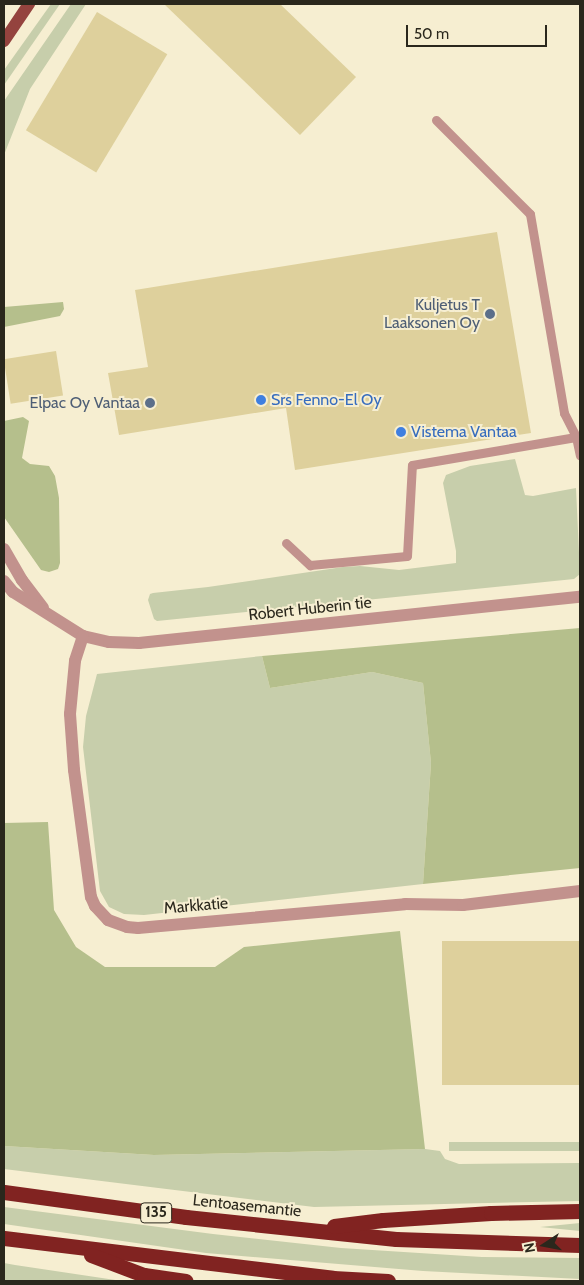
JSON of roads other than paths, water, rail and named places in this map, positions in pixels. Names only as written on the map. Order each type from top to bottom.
[{"type":"highway","name":"Lentoasemantie","points":[[4,1192],[186,1217],[308,1230]]},
{"type":"highway","name":"135","points":[[308,1230],[383,1220],[491,1213],[580,1211]]},
{"type":"highway","points":[[308,1230],[396,1239],[580,1245]]},
{"type":"highway","points":[[4,1238],[332,1278],[388,1281]]},
{"type":"highway","points":[[66,1246],[144,1275],[186,1281]]},
{"type":"main road","points":[[4,41],[29,4]]},
{"type":"street","name":"Robert Huberin tie","points":[[4,549],[22,580],[49,616]]},
{"type":"street","name":"Robert Huberin tie","points":[[4,580],[13,592],[83,636],[109,642],[139,643],[580,597]]},
{"type":"street","name":"Markkatie","points":[[83,636],[75,661],[70,714],[74,770],[91,897],[95,906],[108,920],[127,927],[138,928],[405,904],[463,905],[580,891]]},
{"type":"lane","points":[[436,120],[530,214],[564,413],[576,437],[580,456]]},
{"type":"lane","points":[[286,543],[310,565],[407,556],[412,465],[576,437]]},
{"type":"place","name":"Kuljetus T Laaksonen Oy","points":[[490,314]]},
{"type":"place","name":"Srs Fenno-El Oy","points":[[261,400]]},
{"type":"place","name":"Elpac Oy Vantaa","points":[[150,403]]},
{"type":"place","name":"Vistema Vantaa","points":[[401,432]]}]
